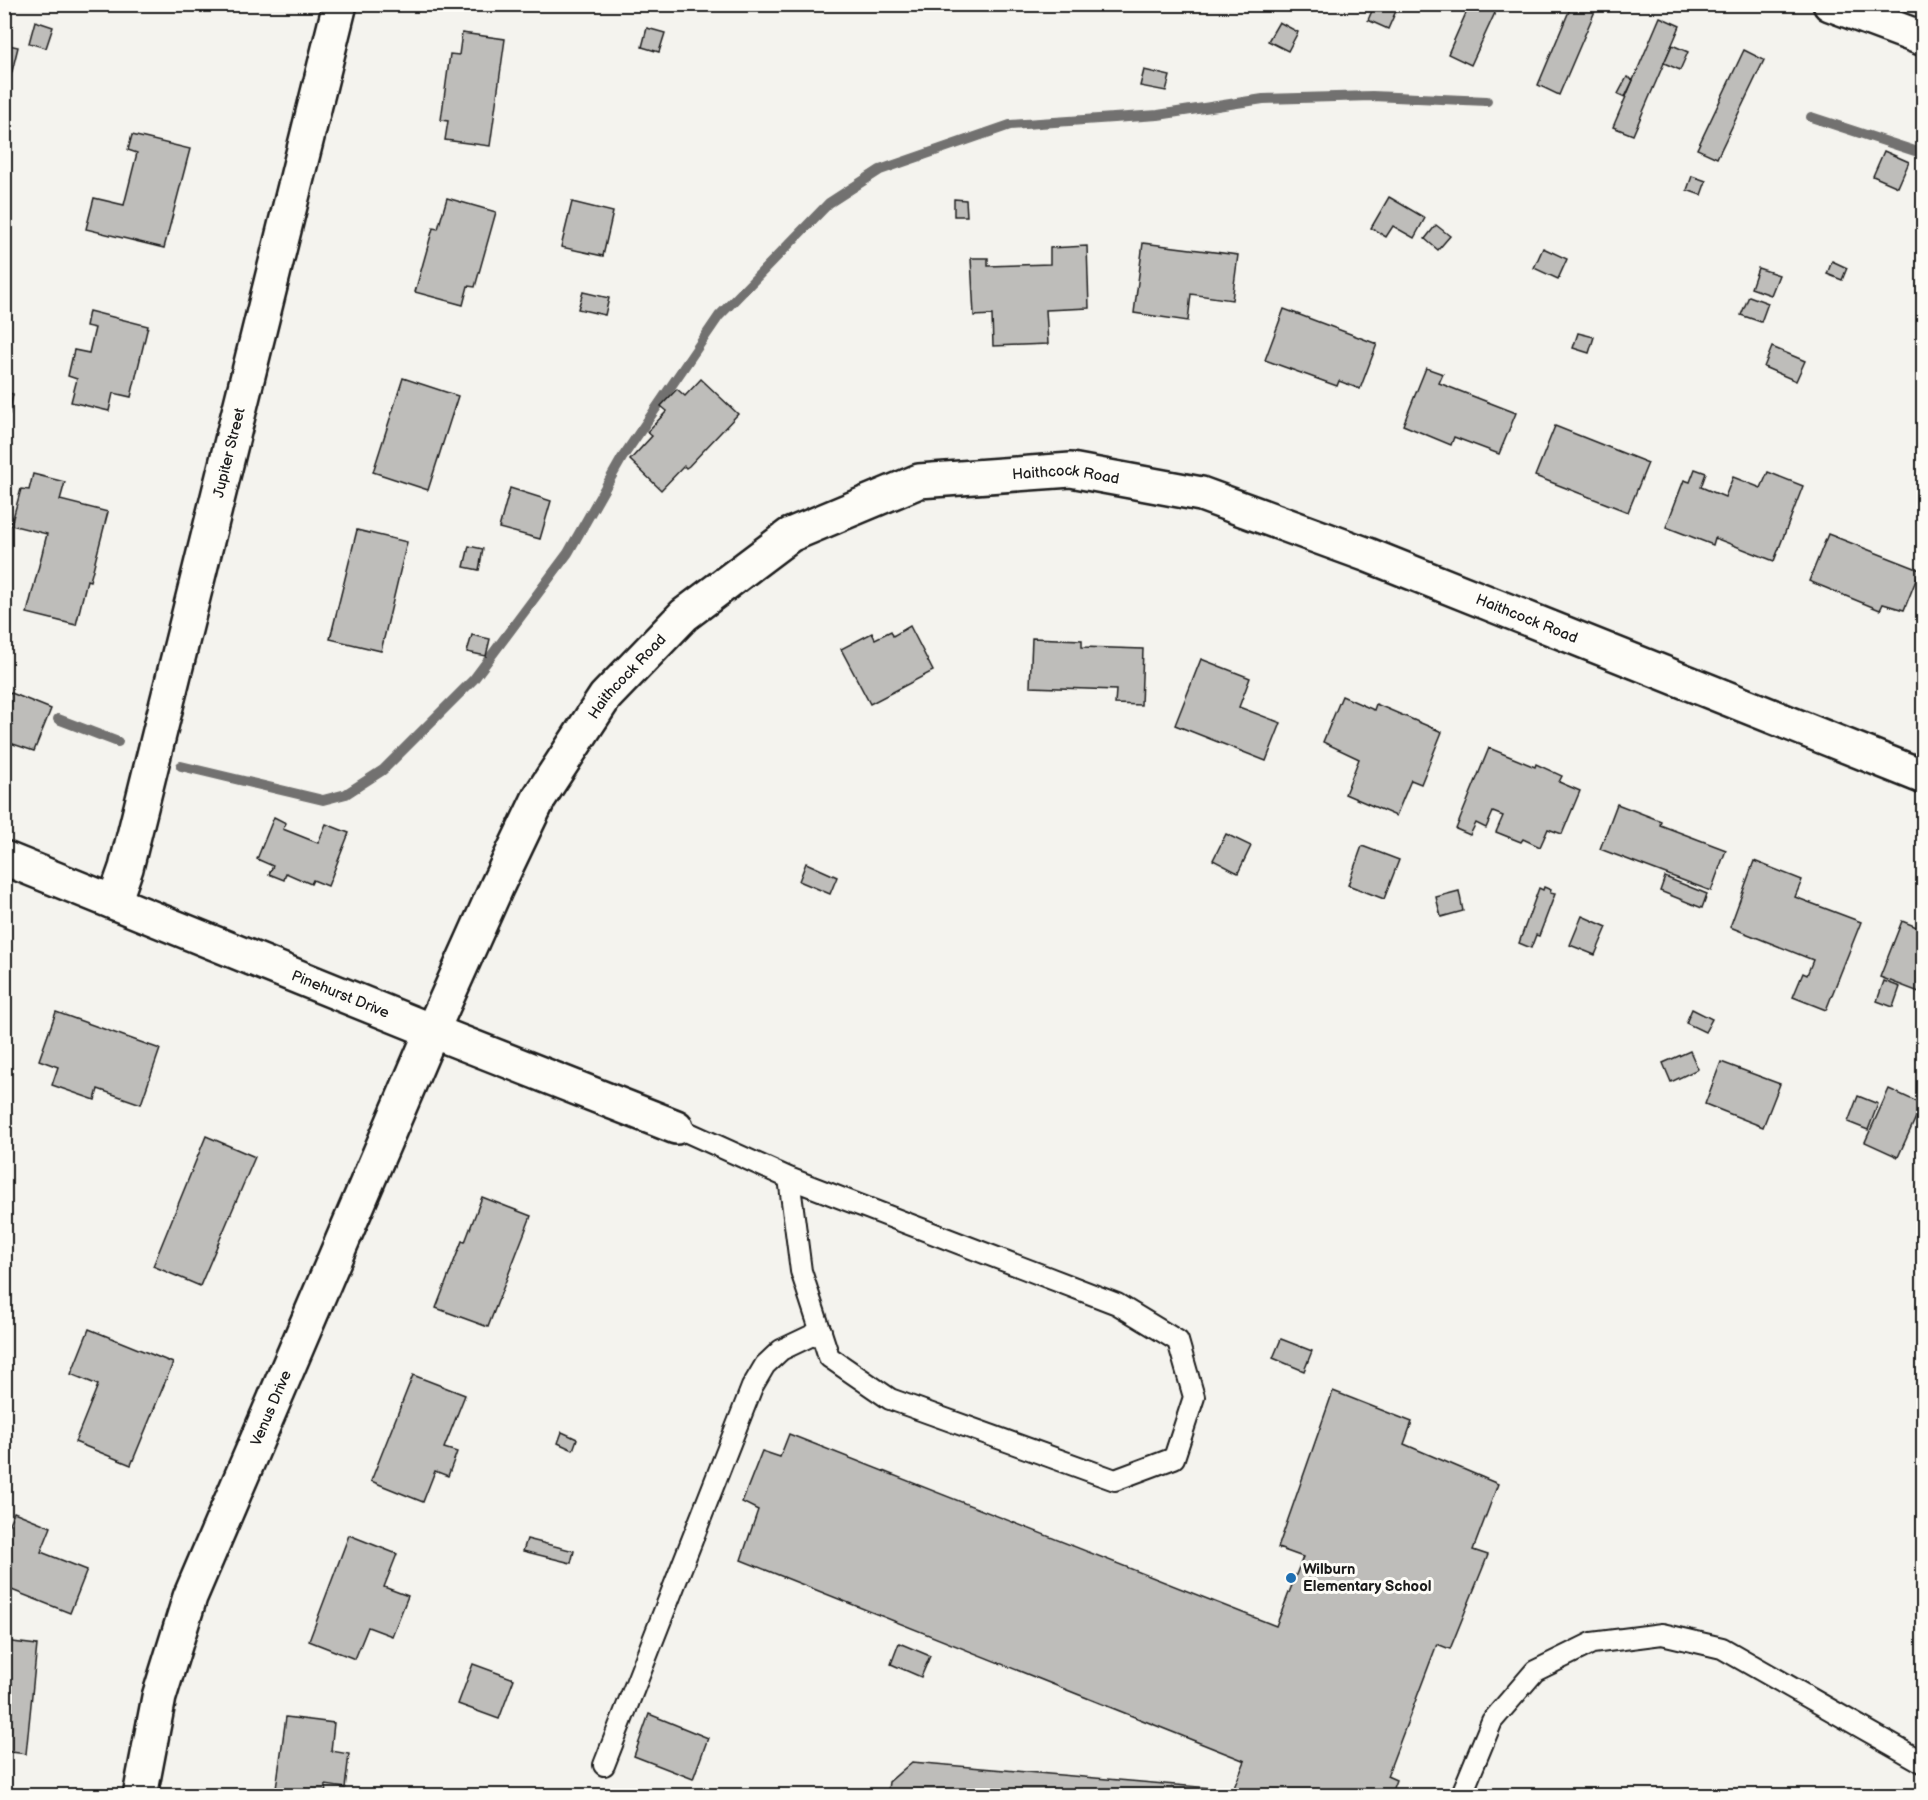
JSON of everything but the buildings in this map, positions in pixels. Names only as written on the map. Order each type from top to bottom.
[{"type":"street","name":"Jupiter Street","points":[[114,902],[126,867],[340,4]]},
{"type":"street","points":[[1830,4],[1923,39]]},
{"type":"street","name":"Haithcock Road","points":[[432,1031],[496,886],[539,798],[605,697],[684,615],[790,535],[919,481],[1071,470],[1201,494],[1368,555],[1923,777]]},
{"type":"street","name":"Pinehurst Drive","points":[[4,858],[676,1127]]},
{"type":"street","name":"Venus Drive","points":[[140,1796],[159,1697],[190,1597],[432,1031]]},
{"type":"lane","points":[[676,1127],[789,1178],[1117,1304],[1178,1341],[1194,1397],[1174,1458],[1115,1480],[890,1399],[829,1357],[801,1271],[789,1178]]},
{"type":"lane","points":[[603,1765],[752,1387],[765,1365],[782,1350],[821,1331]]},
{"type":"lane","points":[[1461,1796],[1492,1721],[1535,1671],[1592,1643],[1662,1634],[1722,1648],[1923,1763]]},
{"type":"waterway","points":[[181,766],[323,800],[346,794],[383,770],[474,679],[568,553],[622,458],[719,316],[829,203],[880,170],[1010,125],[1158,115],[1263,99],[1372,96],[1487,101]]},
{"type":"waterway","points":[[1811,117],[1924,154]]},
{"type":"waterway","points":[[58,719],[118,742]]},
{"type":"place","name":"Wilburn Elementary School","points":[[1291,1578]]}]
